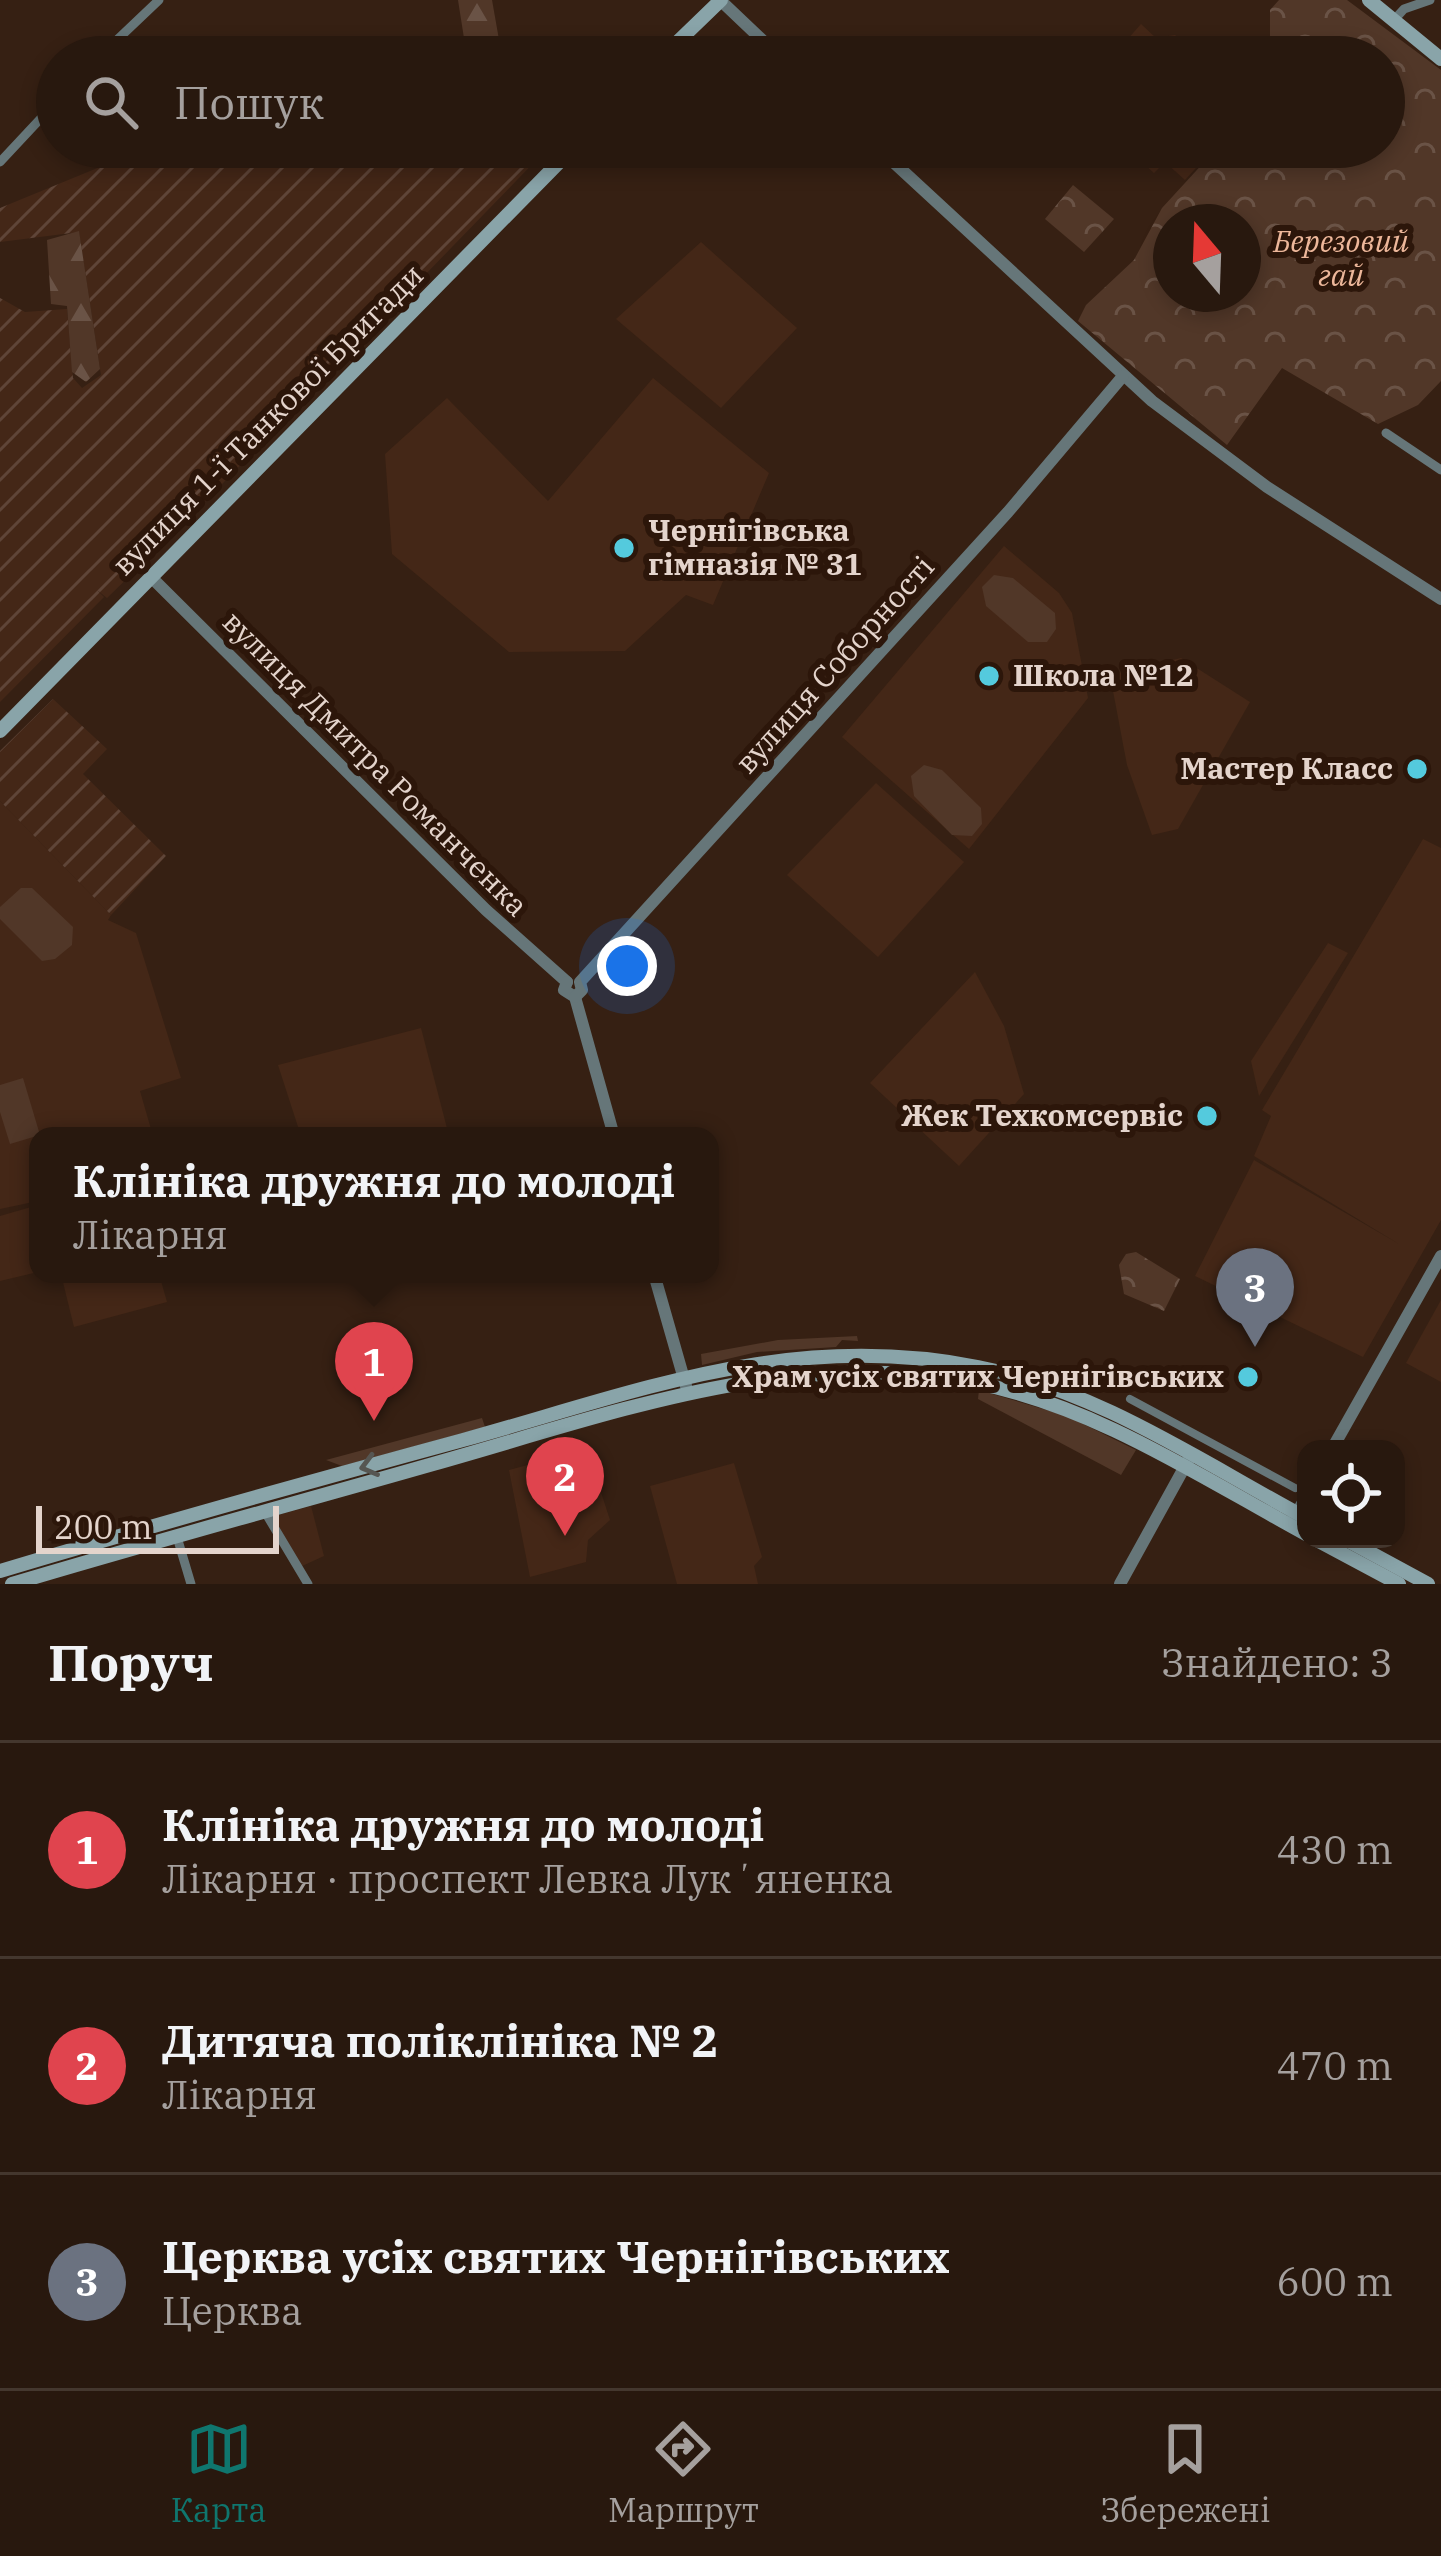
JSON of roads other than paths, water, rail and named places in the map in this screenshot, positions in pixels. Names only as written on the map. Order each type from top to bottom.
[{"type":"main road","points":[[683,36],[720,0]]},
{"type":"main road","points":[[1369,0],[1441,59]]},
{"type":"main road","name":"вулиця 1-ї Танкової Бригади","points":[[0,731],[553,168]]},
{"type":"main road","points":[[0,1570],[800,1356],[941,1360],[1062,1391],[1297,1518]]},
{"type":"main road","points":[[13,1584],[686,1385]]},
{"type":"main road","points":[[1333,1548],[1399,1584]]},
{"type":"main road","points":[[1362,1548],[1428,1584]]},
{"type":"street","points":[[121,36],[159,0]]},
{"type":"street","points":[[720,0],[758,36]]},
{"type":"street","points":[[1394,20],[1404,9],[1430,0]]},
{"type":"street","points":[[0,162],[36,123]]},
{"type":"street","points":[[900,168],[1123,376],[1253,477],[1441,599]]},
{"type":"street","name":"вулиця Соборності","points":[[573,982],[1008,512],[1123,376]]},
{"type":"street","points":[[1386,433],[1441,470]]},
{"type":"street","name":"вулиця Дмитра Романченка","points":[[152,578],[487,910],[573,982]]},
{"type":"street","points":[[573,982],[565,993],[575,998],[611,1127]]},
{"type":"street","points":[[1337,1440],[1441,1256]]},
{"type":"street","points":[[657,1283],[686,1385]]},
{"type":"street","points":[[1130,1399],[1199,1432],[1297,1490]]},
{"type":"street","points":[[1120,1584],[1188,1460]]},
{"type":"street","points":[[265,1512],[308,1584]]},
{"type":"street","points":[[177,1537],[191,1584]]},
{"type":"place","name":"Чернігівська гімназія № 31","points":[[624,548]]},
{"type":"place","name":"Школа №12","points":[[989,676]]},
{"type":"place","name":"Мастер Класс","points":[[1417,769]]},
{"type":"place","name":"Жек Техкомсервіс","points":[[1207,1116]]},
{"type":"place","name":"Церква усіх святих Чернігівських","points":[[1255,1347]]},
{"type":"place","name":"Храм усіх святих Чернігівських","points":[[1248,1377]]},
{"type":"place","name":"Клініка дружня до молоді","points":[[374,1421]]},
{"type":"place","name":"Дитяча поліклініка № 2","points":[[565,1536]]},
{"type":"park label","name":"Березовий гай","points":[[1341,259]]}]
